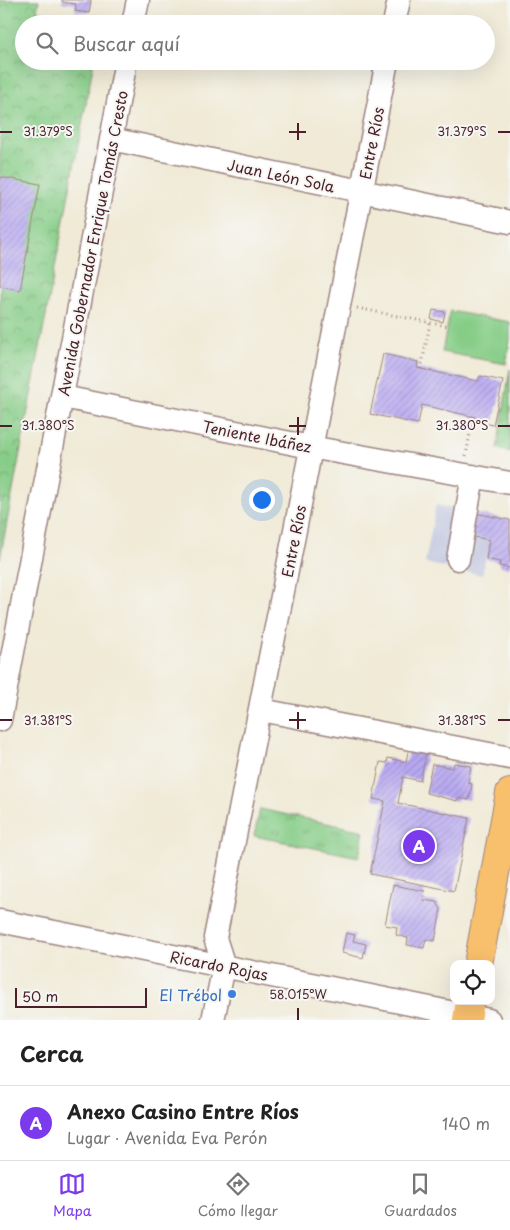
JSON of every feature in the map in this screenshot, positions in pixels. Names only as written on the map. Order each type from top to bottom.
[{"type":"main road","points":[[479,960],[510,793]]},
{"type":"street","points":[[135,15],[138,0]]},
{"type":"street","points":[[396,15],[399,0]]},
{"type":"street","name":"Avenida Gobernador Enrique Tomás Cresto","points":[[0,720],[124,70]]},
{"type":"street","name":"Entre Ríos","points":[[213,1020],[224,966],[215,938],[385,70]]},
{"type":"street","name":"Juan León Sola","points":[[111,139],[510,222]]},
{"type":"street","name":"Teniente Ibáñez","points":[[63,397],[310,447],[510,483]]},
{"type":"street","points":[[458,559],[468,475]]},
{"type":"street","points":[[261,710],[510,758]]},
{"type":"street","name":"Ricardo Rojas","points":[[0,921],[474,1014]]},
{"type":"path","points":[[339,305],[447,326]]},
{"type":"path","points":[[421,369],[430,323]]},
{"type":"path","points":[[468,475],[473,416]]},
{"type":"shaded area","points":[[436,505],[475,513],[470,536],[489,540],[482,575],[425,563]]},
{"type":"green space","points":[[0,0],[39,0],[37,11],[56,15],[15,15],[15,70],[92,70],[0,559]]},
{"type":"green space","points":[[450,311],[510,322],[510,340],[506,364],[442,352]]},
{"type":"green space","points":[[510,369],[510,452],[497,449]]},
{"type":"green space","points":[[260,809],[364,831],[359,857],[254,836]]},
{"type":"building","points":[[62,0],[91,0],[89,13],[75,11],[76,4],[62,2]]},
{"type":"building","points":[[0,177],[40,184],[20,290],[0,286]]},
{"type":"building","points":[[433,310],[445,312],[443,322],[431,319]]},
{"type":"building","points":[[383,354],[418,362],[417,368],[421,369],[478,381],[480,376],[503,381],[493,425],[474,421],[475,417],[422,405],[418,424],[370,414]]},
{"type":"building","points":[[475,513],[510,520],[510,568],[499,566],[500,562],[486,559],[489,540],[470,536]]},
{"type":"building","points":[[409,746],[427,750],[420,781],[403,777],[398,803],[469,818],[454,891],[370,874],[385,801],[373,799],[380,762],[387,763],[388,758],[406,762]]},
{"type":"building","points":[[454,763],[471,766],[468,783],[472,784],[469,800],[458,798],[457,801],[426,793],[432,764],[453,768]]},
{"type":"building","points":[[393,885],[425,891],[423,900],[437,902],[441,909],[435,941],[426,939],[424,948],[407,945],[408,938],[396,935],[397,927],[385,925]]},
{"type":"building","points":[[346,933],[355,935],[353,941],[366,944],[363,958],[342,953]]},
{"type":"place","name":"Anexo Casino Entre Ríos","points":[[419,846]]},
{"type":"place","name":"El Trébol","points":[[232,994]]}]
